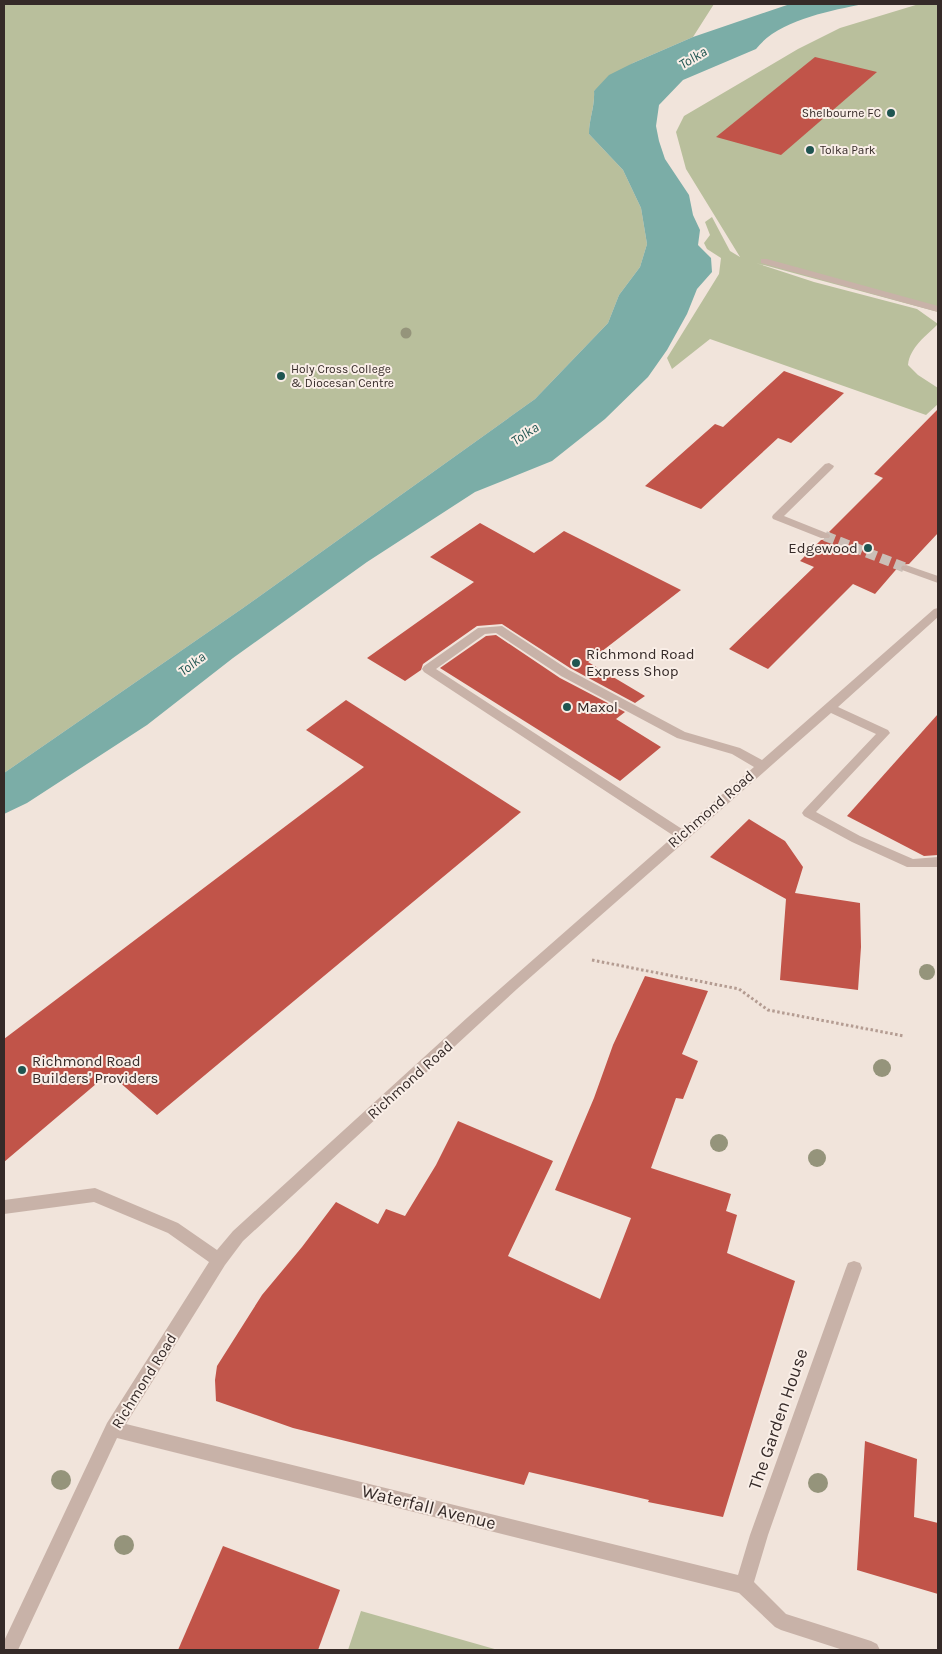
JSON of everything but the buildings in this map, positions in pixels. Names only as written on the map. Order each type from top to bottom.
[{"type":"street","points":[[764,261],[938,309]]},
{"type":"street","points":[[825,536],[778,517],[829,466]]},
{"type":"street","points":[[906,568],[938,580]]},
{"type":"street","name":"Richmond Road","points":[[9,1650],[113,1429],[219,1260],[238,1236],[549,952],[761,765],[830,708],[938,611]]},
{"type":"street","points":[[682,835],[428,669],[482,630],[498,629],[565,673],[681,735],[736,751],[761,765]]},
{"type":"street","points":[[830,708],[884,733],[808,813],[856,839],[912,864],[938,862]]},
{"type":"street","points":[[4,1207],[96,1195],[173,1228],[219,1260]]},
{"type":"street","name":"The Garden House","points":[[744,1585],[759,1535],[854,1268]]},
{"type":"street","name":"Waterfall Avenue","points":[[113,1429],[744,1585]]},
{"type":"street","points":[[744,1585],[781,1621],[871,1650]]},
{"type":"path","points":[[591,960],[739,989],[768,1010],[904,1036]]},
{"type":"green space","name":"Holy Cross College & Diocesan Centre","points":[[4,4],[714,4],[693,37],[633,63],[594,91],[589,134],[623,170],[641,208],[647,244],[640,267],[619,295],[608,323],[535,399],[243,608],[4,773]]},
{"type":"green space","name":"Tolka Park","points":[[919,4],[938,4],[938,312],[756,263],[814,282],[917,309],[938,324],[915,347],[908,365],[918,375],[938,388],[938,404],[926,415],[710,339],[672,369],[667,358],[719,274],[721,258],[707,249],[704,243],[710,235],[705,222],[712,217],[730,251],[740,257],[686,169],[676,132],[684,116],[798,49],[840,28]]},
{"type":"green space","points":[[361,1611],[498,1650],[348,1650]]},
{"type":"water","name":"Tolka","points":[[790,4],[863,4],[805,18],[791,24],[777,31],[756,49],[683,80],[659,105],[656,126],[659,141],[665,159],[689,195],[693,215],[700,230],[698,245],[711,258],[712,272],[697,289],[687,314],[667,350],[648,377],[605,419],[552,461],[475,492],[367,562],[233,658],[147,725],[27,803],[4,814],[4,773],[243,608],[535,399],[608,323],[619,295],[640,267],[647,244],[641,208],[623,170],[589,134],[594,91],[609,75],[633,63],[693,37]]},
{"type":"tunnel","points":[[825,536],[906,568]]},
{"type":"place","name":"Shelbourne FC","points":[[891,113]]},
{"type":"place","name":"Tolka Park","points":[[810,150]]},
{"type":"place","name":"Holy Cross College & Diocesan Centre","points":[[281,376]]},
{"type":"place","name":"Edgewood","points":[[868,548]]},
{"type":"place","name":"Richmond Road Express Shop","points":[[576,663]]},
{"type":"place","name":"Maxol","points":[[567,707]]},
{"type":"place","name":"Richmond Road Builders' Providers","points":[[22,1070]]}]
